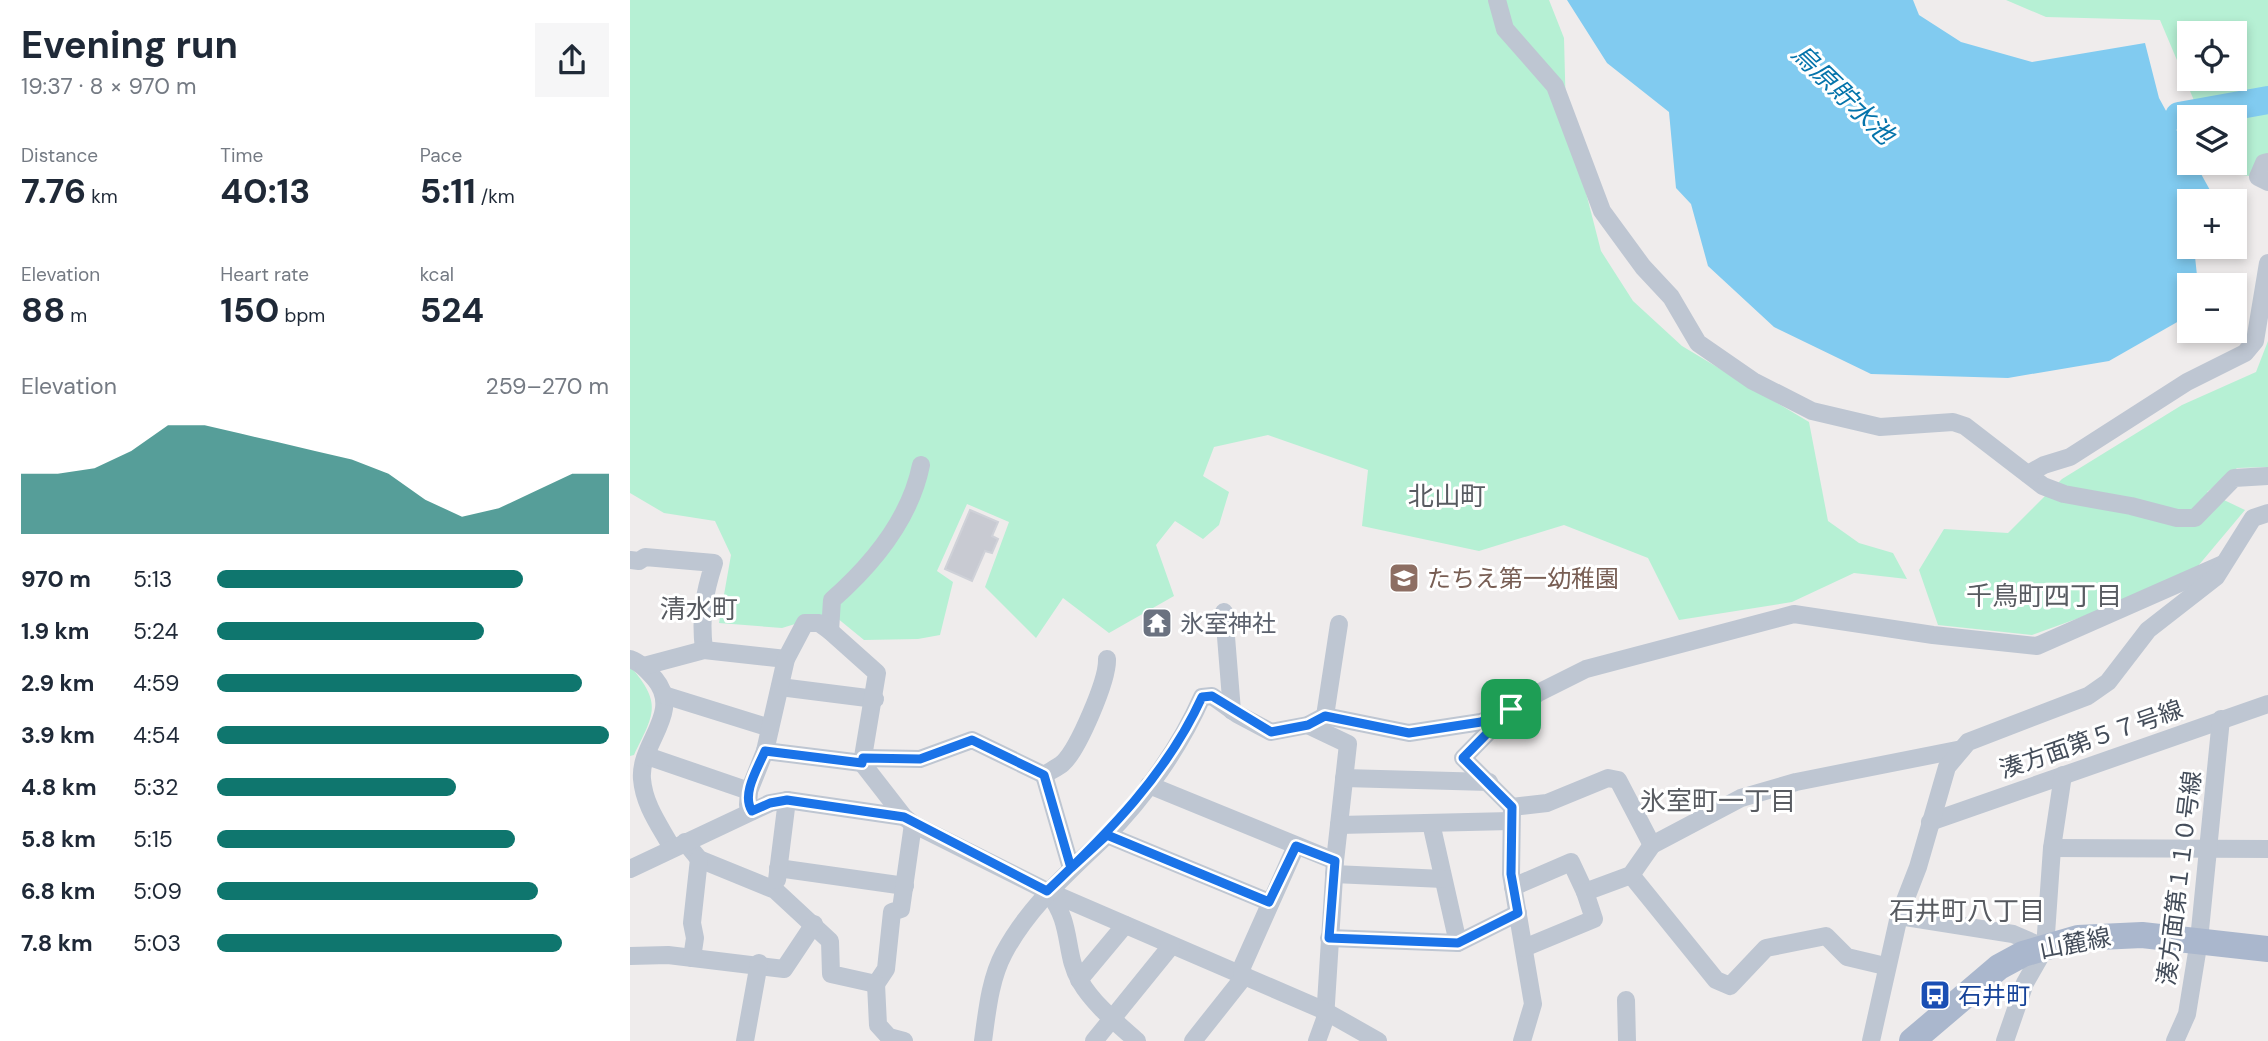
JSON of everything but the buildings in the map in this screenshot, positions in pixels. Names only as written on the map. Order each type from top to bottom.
[{"type":"main road","name":"山麓線","points":[[1912,1041],[1999,967],[2023,954],[2045,948],[2101,934],[2199,940],[2268,949]]},
{"type":"street","points":[[1497,0],[1505,29],[1555,86],[1602,211],[1643,267],[1671,297],[1698,344],[1753,381],[1812,411],[1880,427],[1953,422],[1965,426],[2043,486],[2064,494],[2132,506],[2177,518],[2194,518],[2234,478],[2268,476]]},
{"type":"street","points":[[2268,162],[2264,163],[2259,177],[2268,182]]},
{"type":"street","points":[[2028,474],[2044,465],[2070,457],[2187,382],[2245,353],[2255,341],[2268,263]]},
{"type":"street","points":[[825,627],[832,600],[868,568],[894,528],[917,482],[921,465]]},
{"type":"street","points":[[1871,1041],[1885,966],[1899,916],[1918,867],[1947,766],[1968,742],[2088,696],[2108,682],[2148,630],[2216,577],[2253,518],[2268,513]]},
{"type":"street","points":[[630,560],[639,561],[645,557],[714,563],[702,599],[700,620],[704,650]]},
{"type":"street","points":[[983,1041],[989,1002],[1003,954],[1047,891],[1107,835],[1149,785],[1192,719],[1202,697],[1212,696],[1232,711],[1271,732],[1308,725],[1325,716],[1409,733],[1481,722],[1586,669],[1794,614],[1933,635],[2037,646],[2223,564]]},
{"type":"street","points":[[1224,612],[1232,711]]},
{"type":"street","points":[[752,811],[748,806],[749,791],[765,751],[786,659],[805,623],[825,627],[877,673],[875,699],[863,760],[909,821],[901,909],[892,912],[886,969],[876,984],[878,1025],[889,1037],[904,1041]]},
{"type":"street","points":[[1325,716],[1339,624]]},
{"type":"street","points":[[635,658],[704,650],[786,659]]},
{"type":"street","points":[[635,658],[664,695],[770,728]]},
{"type":"street","points":[[1044,775],[1064,762],[1087,723],[1107,671],[1107,659]]},
{"type":"street","points":[[780,687],[875,699]]},
{"type":"street","points":[[664,695],[663,717],[640,762],[647,803],[678,845],[699,859],[775,890],[814,924],[830,941],[831,974],[876,984]]},
{"type":"street","name":"湊方面第５７号線","points":[[1930,822],[2268,704]]},
{"type":"street","points":[[1511,709],[1463,758],[1489,782],[1511,814],[1513,887],[1533,1004],[1522,1041]]},
{"type":"street","name":"湊方面第１１０号線","points":[[2175,1041],[2187,1014],[2199,940],[2221,719]]},
{"type":"street","points":[[1308,725],[1348,744],[1334,868],[1323,1010],[1325,1019],[1317,1041]]},
{"type":"street","points":[[765,751],[863,760],[920,759],[972,740],[1044,775],[1071,868]]},
{"type":"street","points":[[1585,892],[1631,875],[1652,845],[1741,798],[1796,782],[1962,749]]},
{"type":"street","points":[[640,762],[749,791]]},
{"type":"street","points":[[2005,1041],[2025,984],[2045,948],[2052,848],[2063,775]]},
{"type":"street","points":[[1344,778],[1489,782]]},
{"type":"street","points":[[1339,825],[1431,823],[1511,814],[1547,803],[1608,778],[1618,780],[1652,845]]},
{"type":"street","points":[[1149,785],[1296,846],[1334,868],[1443,879]]},
{"type":"street","points":[[775,890],[787,800]]},
{"type":"street","points":[[630,869],[770,803],[787,800],[909,821],[1047,891],[1323,1010],[1378,1041]]},
{"type":"street","points":[[1431,823],[1458,943]]},
{"type":"street","points":[[1107,835],[1269,902]]},
{"type":"street","points":[[1193,1041],[1244,978],[1242,967],[1296,846]]},
{"type":"street","points":[[2052,848],[2268,849]]},
{"type":"street","points":[[692,958],[695,938],[692,923],[699,859]]},
{"type":"street","points":[[1513,887],[1572,862],[1594,919],[1524,948]]},
{"type":"street","points":[[778,868],[905,886]]},
{"type":"street","points":[[1631,875],[1716,980],[1730,986],[1766,948],[1826,936],[1847,957],[1885,966]]},
{"type":"street","points":[[1047,891],[1062,909],[1079,980],[1111,1018],[1137,1041]]},
{"type":"street","points":[[1329,938],[1458,943],[1518,913]]},
{"type":"street","points":[[1899,916],[2013,934],[2045,948]]},
{"type":"street","points":[[630,957],[692,958],[784,969],[814,924]]},
{"type":"street","points":[[1079,980],[1125,925]]},
{"type":"street","points":[[1094,1041],[1171,946]]},
{"type":"street","points":[[745,1041],[759,964]]},
{"type":"street","points":[[1626,1000],[1627,1041]]},
{"type":"green space","points":[[630,0],[1549,0],[1564,38],[1566,115],[1601,251],[1633,301],[1682,346],[1809,422],[1828,521],[1859,543],[1893,553],[1907,579],[1854,573],[1792,602],[1679,620],[1648,558],[1564,525],[1479,551],[1362,526],[1368,470],[1268,435],[1214,447],[1203,476],[1229,492],[1219,525],[1203,539],[1175,521],[1156,545],[1174,596],[1109,633],[1063,598],[1036,638],[985,587],[1009,522],[967,504],[937,571],[953,582],[940,635],[918,639],[864,640],[831,613],[782,628],[719,623],[731,555],[715,521],[664,513],[630,493]]},
{"type":"green space","points":[[2006,0],[2268,0],[2268,179],[2243,175],[2247,175],[2247,105],[2196,105],[2190,91],[2247,91],[2247,21],[2177,21],[2177,60],[2160,20],[2046,17]]},
{"type":"green space","points":[[2268,341],[2268,467],[2237,468],[2207,492],[2245,510],[2198,566],[2090,614],[2032,635],[1938,625],[1919,570],[1944,529],[2008,533],[2062,479],[2182,405],[2256,372]]},
{"type":"green space","points":[[630,666],[647,690],[652,709],[641,741],[634,755],[630,756]]},
{"type":"water","points":[[1567,0],[1913,0],[1919,15],[1961,42],[2032,62],[2145,43],[2159,98],[2177,131],[2177,175],[2202,175],[2209,189],[2177,189],[2177,259],[2195,259],[2197,273],[2177,273],[2177,322],[2109,361],[2008,378],[1871,374],[1774,327],[1708,266],[1691,204],[1676,188],[1669,112],[1607,63]]},
{"type":"waterway","name":"烏原貯水池","points":[[2240,105],[2268,100]]},
{"type":"place","name":"たちえ第一幼稚園","points":[[1404,578]]},
{"type":"place","name":"氷室神社","points":[[1157,623]]},
{"type":"place","name":"石井町","points":[[1935,995]]},
{"type":"district","name":"北山町","points":[[1447,496]]},
{"type":"district","name":"千鳥町四丁目","points":[[2044,596]]},
{"type":"district","name":"清水町","points":[[699,609]]},
{"type":"district","name":"氷室町一丁目","points":[[1718,801]]},
{"type":"district","name":"石井町八丁目","points":[[1967,911]]},
{"type":"route","points":[[1511,709],[1463,758],[1512,807],[1509,840],[1511,874],[1518,913],[1458,943],[1329,938],[1335,861],[1296,846],[1269,902],[1107,835],[1071,868],[1044,775],[972,740],[946,747],[920,759],[863,758],[862,763],[765,751],[749,791],[748,806],[752,811],[770,803],[787,800],[904,817],[1047,891],[1107,835],[1149,785],[1192,719],[1202,697],[1212,696],[1237,714],[1271,732],[1308,725],[1325,716],[1409,733],[1481,722],[1511,709]]}]
